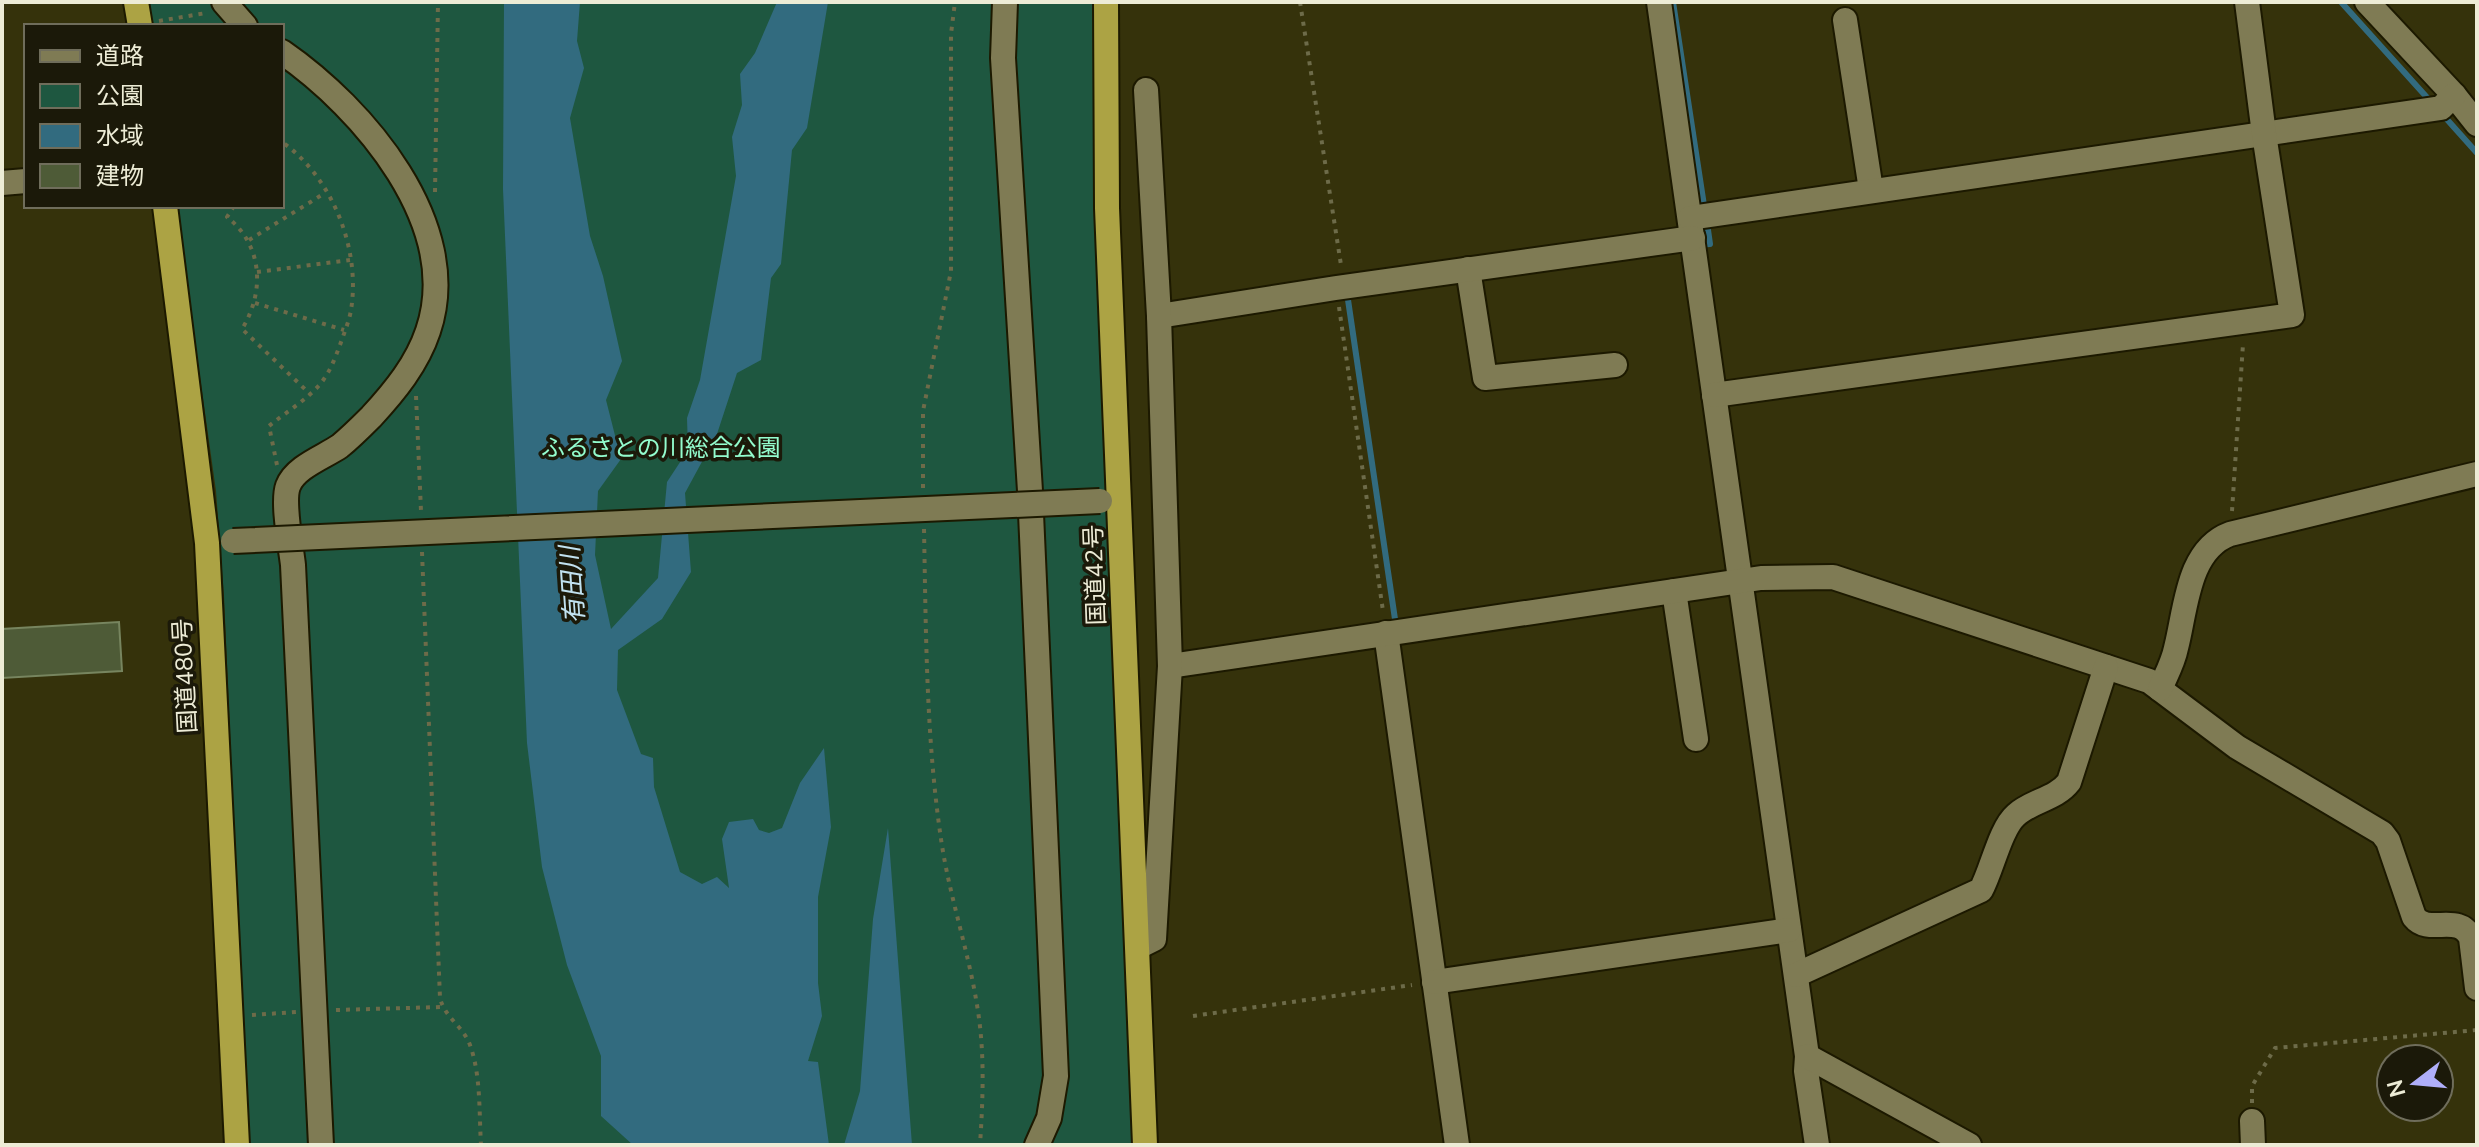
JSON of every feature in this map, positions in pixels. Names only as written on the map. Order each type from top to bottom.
[{"type":"highway","name":"国道42号","points":[[1106,2],[1110,501],[1138,947],[1145,1145]]},
{"type":"highway","name":"国道480号","points":[[165,208],[207,543],[237,1145]]},
{"type":"street","points":[[224,2],[243,24]]},
{"type":"street","points":[[1005,2],[1003,58],[1030,491],[1056,1076],[1049,1118],[1037,1145]]},
{"type":"street","points":[[1659,2],[1796,975],[1817,1145]]},
{"type":"street","points":[[1714,395],[2292,315],[2247,2]]},
{"type":"street","points":[[2367,2],[2477,124]]},
{"type":"street","points":[[1845,20],[1871,190]]},
{"type":"street","points":[[284,53],[324,83],[360,120],[390,162],[427,229],[436,274],[429,330],[415,362],[363,426],[340,446],[296,474],[287,487],[285,499],[293,565],[303,1012],[321,1145]]},
{"type":"street","points":[[1138,947],[1154,939],[1170,666],[1159,316],[1146,90]]},
{"type":"street","points":[[1159,316],[1468,269],[1691,228],[1871,190],[2441,108],[2454,95]]},
{"type":"street","points":[[2,183],[24,181]]},
{"type":"street","points":[[1468,269],[1485,378],[1615,365]]},
{"type":"street","points":[[2160,689],[2176,652],[2197,566],[2212,543],[2230,534],[2477,474]]},
{"type":"street","points":[[207,543],[1110,501]]},
{"type":"street","points":[[1170,666],[1761,578],[1833,577],[2149,681],[2237,747],[2382,833],[2388,841],[2418,922],[2455,924],[2468,931],[2477,988]]},
{"type":"street","points":[[1674,591],[1696,739]]},
{"type":"street","points":[[1386,633],[1457,1145]]},
{"type":"street","points":[[1796,975],[1981,890],[2013,817],[2062,790],[2069,782],[2106,667]]},
{"type":"street","points":[[1434,982],[1789,930]]},
{"type":"street","points":[[1807,1056],[1969,1145]]},
{"type":"path","points":[[435,199],[438,2]]},
{"type":"path","points":[[923,489],[923,411],[951,271],[951,34],[955,2]]},
{"type":"path","points":[[1300,2],[1386,633]]},
{"type":"path","points":[[142,17],[202,14]]},
{"type":"path","points":[[284,144],[305,161],[338,215],[352,276],[351,310],[328,373],[310,394],[269,426],[285,499]]},
{"type":"path","points":[[249,240],[326,192]]},
{"type":"path","points":[[233,208],[227,217],[249,240],[257,272],[255,303],[242,329],[310,394]]},
{"type":"path","points":[[257,272],[350,260]]},
{"type":"path","points":[[255,303],[345,330]]},
{"type":"path","points":[[2230,534],[2244,322]]},
{"type":"path","points":[[415,362],[421,518]]},
{"type":"path","points":[[924,518],[936,801],[945,871],[968,962],[980,1027],[984,1063],[980,1145]]},
{"type":"path","points":[[422,549],[440,998],[442,1007],[465,1036],[473,1058],[481,1145]]},
{"type":"path","points":[[1193,1016],[1434,982]]},
{"type":"path","points":[[244,1016],[442,1007]]},
{"type":"path","points":[[2252,1133],[2252,1086],[2275,1048],[2477,1030]]},
{"type":"green space","name":"ふるさとの川総合公園","points":[[148,2],[1098,2],[1138,1145],[248,1145],[224,596],[216,491],[176,208],[284,208],[284,24],[152,24]]},
{"type":"water","name":"有田川","points":[[504,2],[580,2],[577,41],[584,68],[570,118],[590,236],[603,276],[622,361],[606,400],[621,459],[598,491],[595,555],[611,629],[658,578],[667,482],[688,450],[687,418],[700,380],[736,176],[732,137],[742,105],[740,74],[755,53],[777,2],[828,2],[807,128],[792,150],[781,264],[771,278],[761,360],[737,373],[717,434],[685,493],[691,572],[662,619],[618,650],[617,690],[641,754],[653,758],[654,787],[680,872],[702,884],[717,877],[729,888],[722,839],[729,822],[753,819],[759,830],[769,833],[782,828],[800,783],[824,748],[831,827],[818,897],[818,983],[822,1016],[808,1061],[818,1062],[829,1145],[633,1145],[601,1116],[601,1056],[567,965],[542,867],[527,743],[503,189]]},
{"type":"water","points":[[888,828],[912,1145],[844,1145],[860,1091],[873,919]]},
{"type":"building","points":[[119,622],[122,671],[2,678],[2,629]]},
{"type":"waterway","points":[[1673,2],[1705,212]]},
{"type":"waterway","points":[[2341,2],[2432,103]]},
{"type":"waterway","points":[[2443,115],[2477,153]]},
{"type":"waterway","points":[[1698,245],[1710,244],[1707,223]]},
{"type":"waterway","points":[[1347,293],[1396,626]]}]
